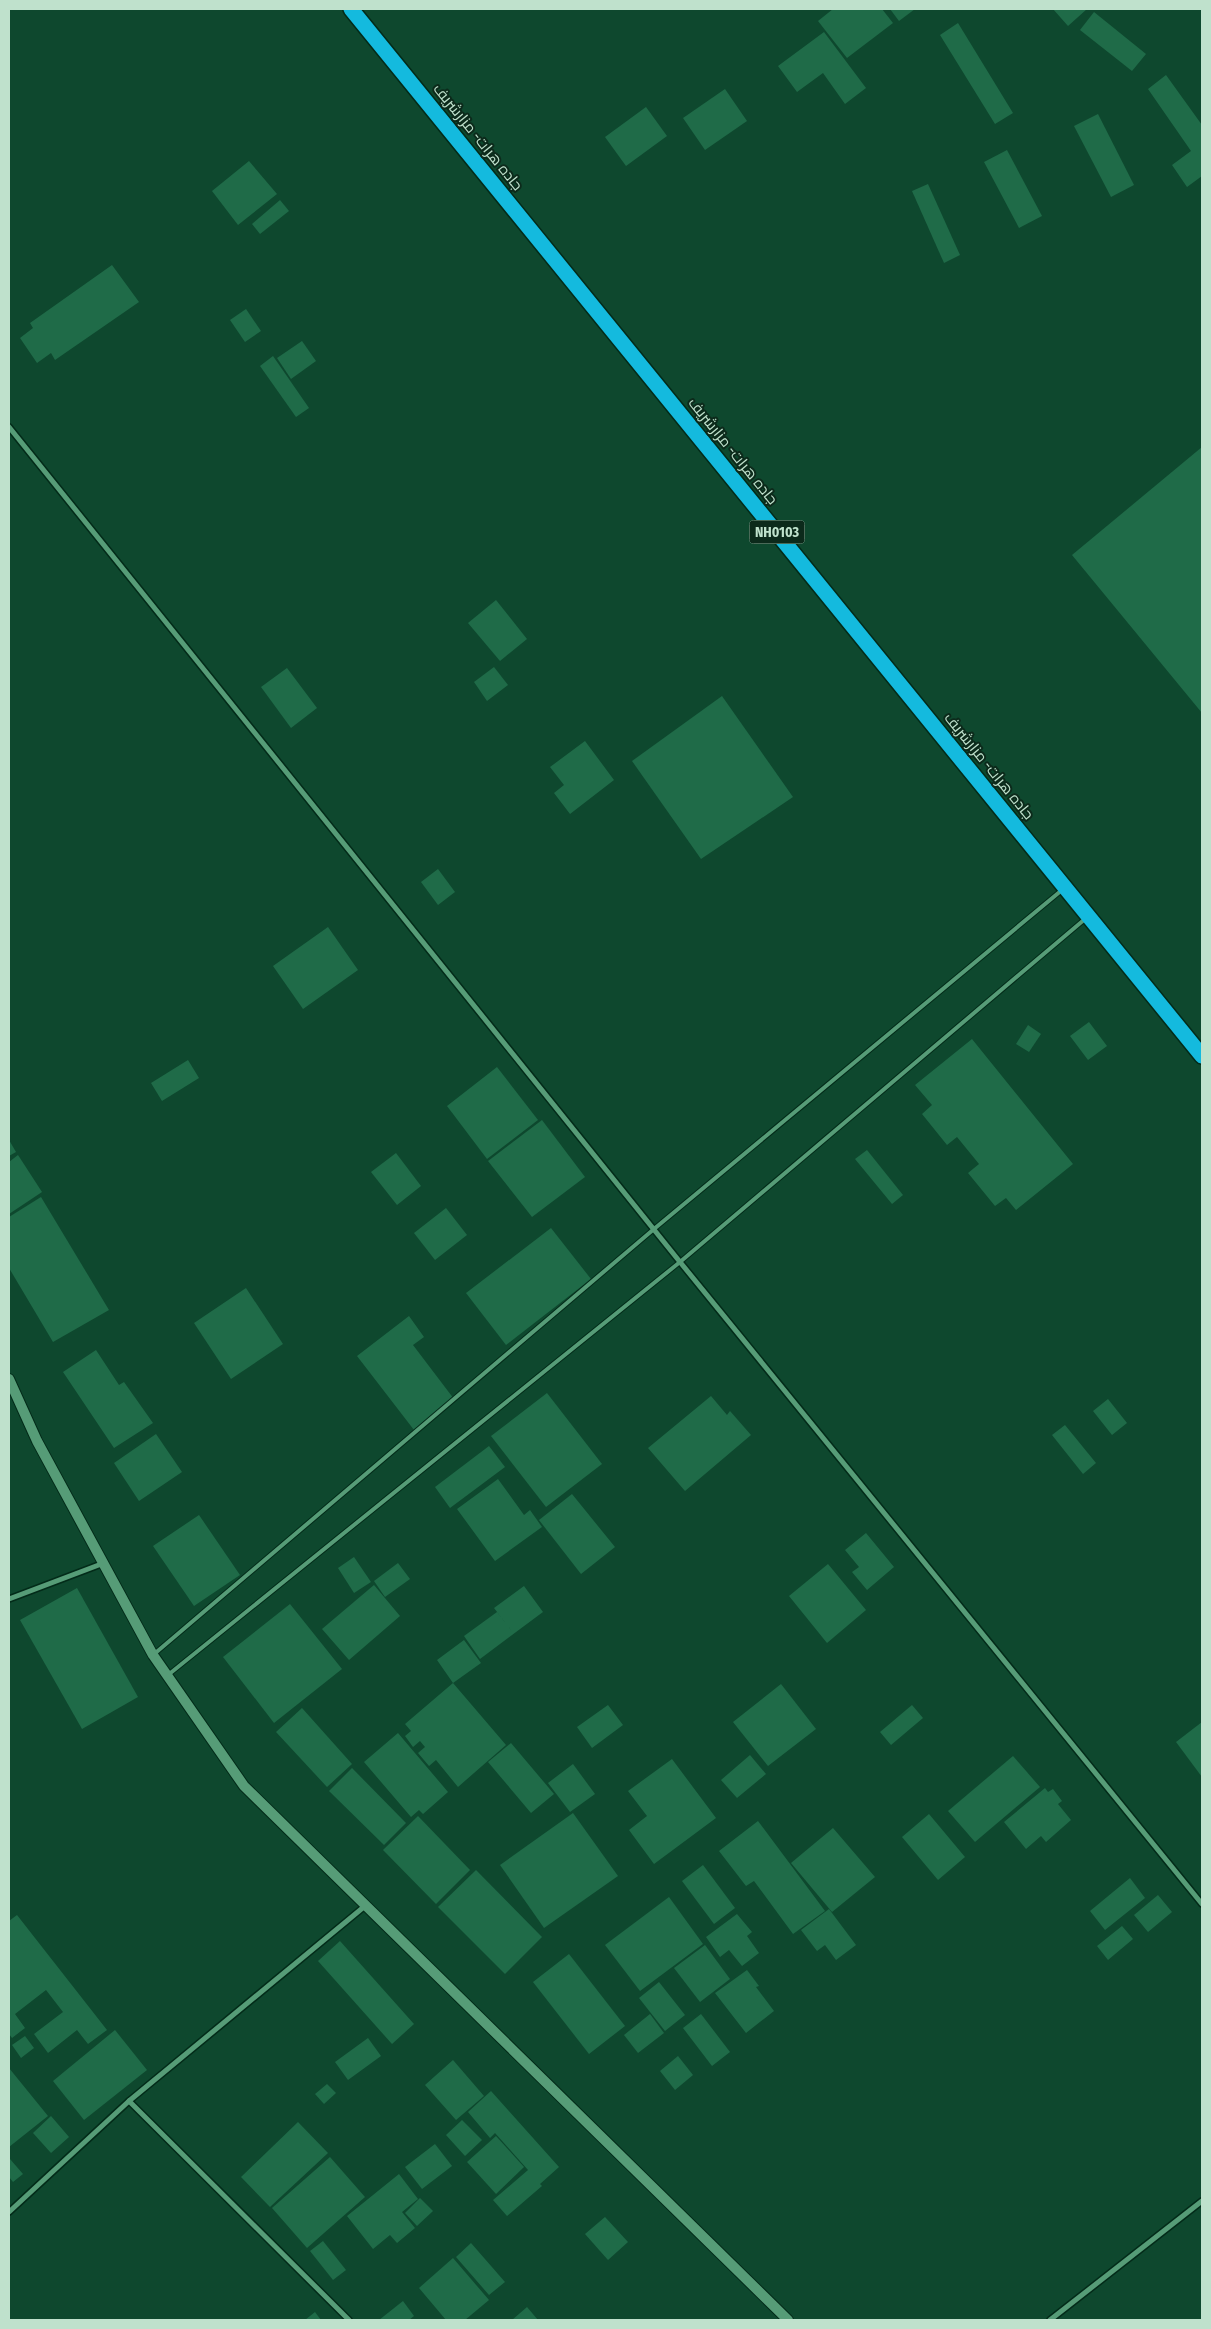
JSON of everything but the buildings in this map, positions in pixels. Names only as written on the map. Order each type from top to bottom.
[{"type":"highway","name":"جاده هرات- مزارشریف","points":[[351,9],[1202,1056]]},
{"type":"street","points":[[9,428],[680,1262],[1202,1904]]},
{"type":"street","points":[[9,1379],[37,1441],[154,1655],[244,1786],[788,2320]]},
{"type":"street","points":[[9,1600],[104,1562]]},
{"type":"street","points":[[9,2212],[129,2101],[365,1906]]},
{"type":"street","points":[[129,2101],[349,2320]]},
{"type":"street","points":[[1050,2320],[1202,2201]]},
{"type":"lane","points":[[154,1655],[654,1229],[1065,888]]},
{"type":"lane","points":[[167,1676],[680,1262],[1089,916]]}]
